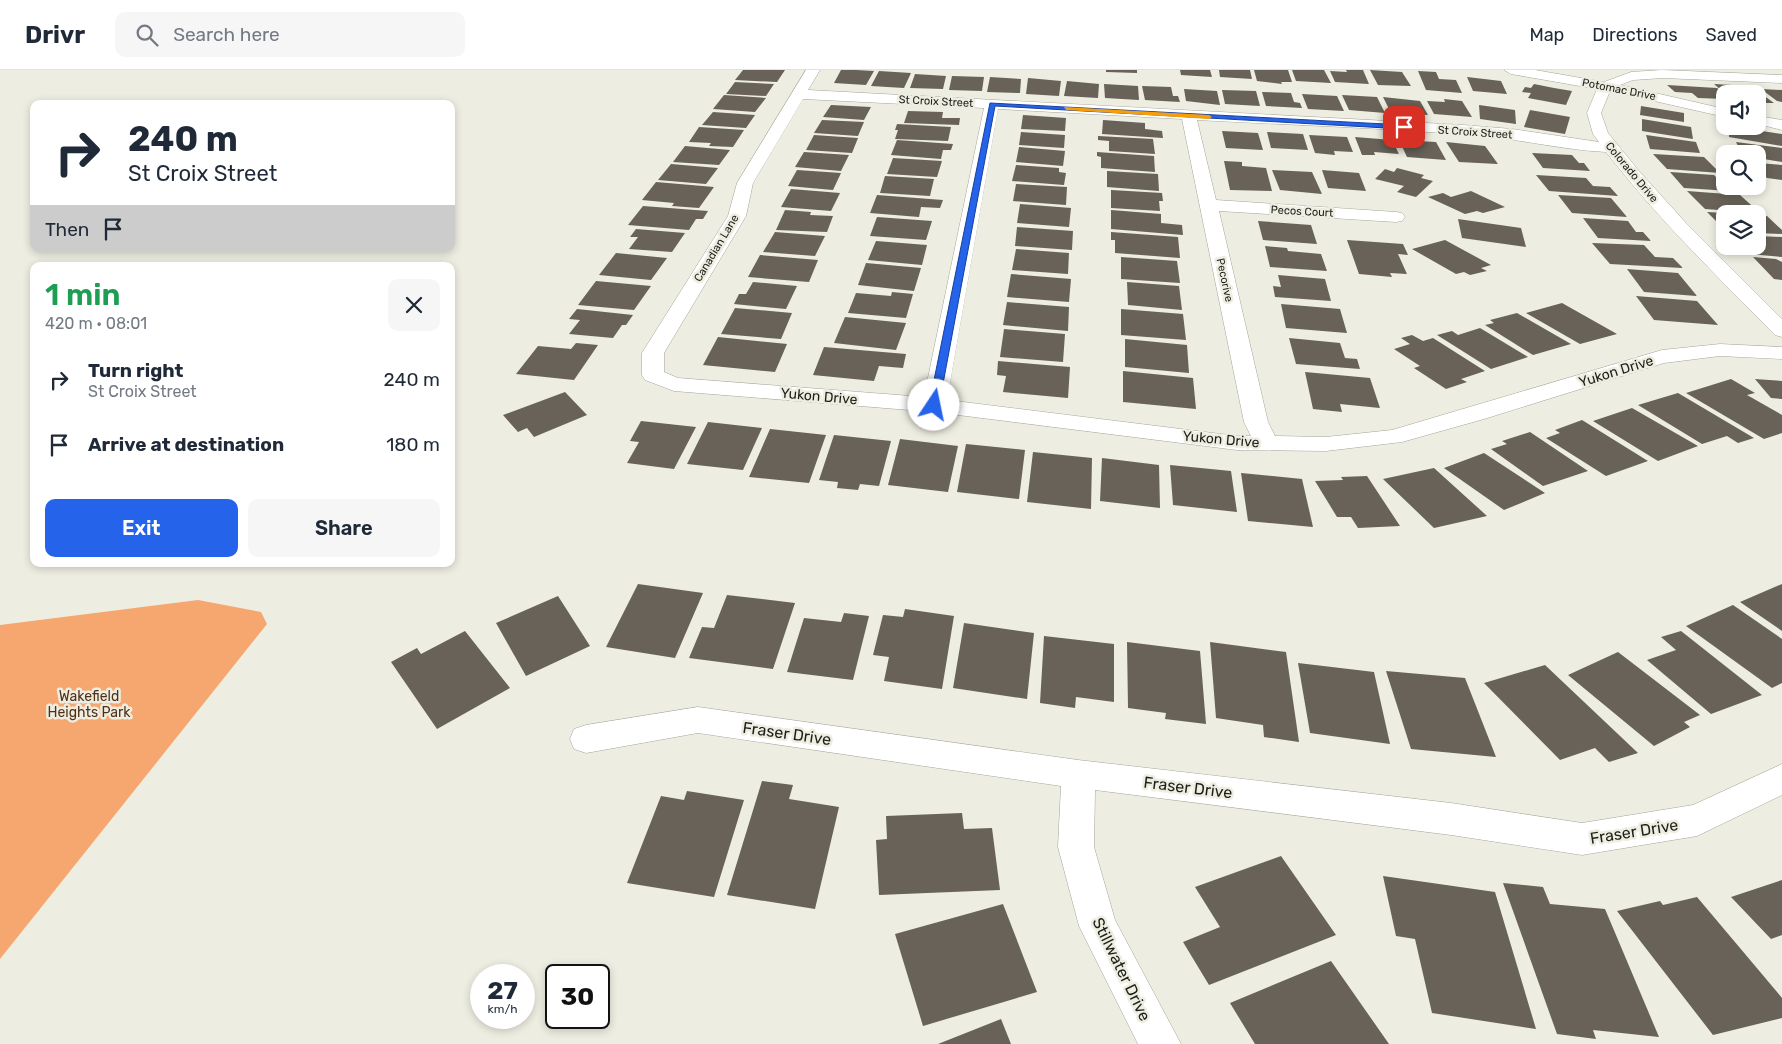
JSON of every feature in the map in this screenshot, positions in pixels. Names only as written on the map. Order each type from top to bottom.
[{"type":"street","name":"Canadian Lane","points":[[653,375],[653,353],[737,216],[745,183],[813,70]]},
{"type":"street","name":"Potomac Drive","points":[[1512,70],[1605,86],[1716,111]]},
{"type":"street","points":[[1605,86],[1631,76],[1663,74],[1782,80]]},
{"type":"street","name":"Colorado Drive","points":[[1605,86],[1594,113],[1601,134],[1680,227],[1782,332]]},
{"type":"street","name":"St Croix Street","points":[[798,94],[1462,130],[1512,134],[1588,146],[1612,147]]},
{"type":"street","points":[[934,405],[992,104]]},
{"type":"street","name":"Pecorive","points":[[1189,116],[1256,422],[1267,443]]},
{"type":"street","points":[[1766,122],[1782,125]]},
{"type":"street","name":"Pecos Court","points":[[1208,205],[1396,217]]},
{"type":"street","name":"Yukon Drive","points":[[653,375],[674,384],[934,405],[1236,443],[1326,444],[1393,437],[1476,414],[1662,357],[1720,350],[1782,353]]},
{"type":"street","name":"Fraser Drive","points":[[586,739],[698,720],[1078,774],[1451,819],[1582,839],[1697,820],[1782,779]]},
{"type":"street","name":"Stillwater Drive","points":[[1078,774],[1076,847],[1098,926],[1160,1044]]},
{"type":"green space","name":"Wakefield Heights Park","points":[[198,600],[261,612],[267,624],[0,959],[0,625]]},
{"type":"building","points":[[743,70],[785,70],[777,82],[735,80]]},
{"type":"building","points":[[841,70],[874,71],[866,85],[834,83]]},
{"type":"building","points":[[1106,70],[1137,70],[1137,73],[1106,72]]},
{"type":"building","points":[[1180,70],[1210,70],[1212,77],[1181,75]]},
{"type":"building","points":[[1219,70],[1250,70],[1252,79],[1220,77]]},
{"type":"building","points":[[1254,70],[1288,70],[1292,82],[1281,82],[1282,84],[1257,81]]},
{"type":"building","points":[[1292,70],[1324,70],[1331,83],[1296,81]]},
{"type":"building","points":[[1346,70],[1363,70],[1369,84],[1335,82],[1330,71],[1347,72]]},
{"type":"building","points":[[1370,70],[1402,72],[1411,86],[1378,85]]},
{"type":"building","points":[[879,71],[911,73],[904,88],[871,86]]},
{"type":"building","points":[[1418,71],[1436,72],[1439,79],[1456,80],[1462,93],[1426,90]]},
{"type":"building","points":[[915,74],[946,76],[943,89],[910,88]]},
{"type":"building","points":[[952,76],[984,77],[982,91],[949,90]]},
{"type":"building","points":[[990,77],[1021,79],[1020,93],[987,92]]},
{"type":"building","points":[[1467,77],[1501,81],[1507,94],[1473,91]]},
{"type":"building","points":[[1028,78],[1061,81],[1059,96],[1026,94]]},
{"type":"building","points":[[1067,81],[1099,84],[1098,98],[1064,96]]},
{"type":"building","points":[[735,82],[774,84],[766,96],[726,94]]},
{"type":"building","points":[[1104,84],[1138,86],[1139,100],[1105,98]]},
{"type":"building","points":[[1534,84],[1572,91],[1566,105],[1528,98],[1531,93],[1522,92],[1525,87],[1531,88]]},
{"type":"building","points":[[1667,85],[1716,88],[1716,99],[1698,98],[1692,93],[1675,92]]},
{"type":"building","points":[[1142,86],[1171,87],[1173,96],[1178,96],[1180,102],[1145,100]]},
{"type":"building","points":[[1184,89],[1217,91],[1220,105],[1186,101]]},
{"type":"building","points":[[1766,89],[1782,90],[1782,102],[1777,101],[1766,93]]},
{"type":"building","points":[[1222,90],[1256,91],[1260,106],[1225,104]]},
{"type":"building","points":[[1262,92],[1291,93],[1294,102],[1300,103],[1302,108],[1266,106]]},
{"type":"building","points":[[1302,94],[1337,96],[1344,111],[1308,109]]},
{"type":"building","points":[[724,95],[766,98],[755,112],[713,109]]},
{"type":"building","points":[[1342,95],[1377,97],[1385,113],[1349,110]]},
{"type":"building","points":[[1383,97],[1420,101],[1428,115],[1391,113]]},
{"type":"building","points":[[1766,97],[1774,103],[1766,103]]},
{"type":"building","points":[[1444,99],[1462,101],[1472,117],[1434,114],[1427,101],[1445,102]]},
{"type":"building","points":[[831,105],[871,107],[864,120],[823,117]]},
{"type":"building","points":[[1479,105],[1515,110],[1516,124],[1480,119]]},
{"type":"building","points":[[1641,106],[1684,113],[1684,122],[1640,115]]},
{"type":"building","points":[[1530,110],[1570,117],[1565,134],[1524,127]]},
{"type":"building","points":[[908,111],[943,112],[942,118],[960,118],[959,125],[904,123]]},
{"type":"building","points":[[713,112],[755,115],[746,128],[702,125]]},
{"type":"building","points":[[1023,115],[1066,118],[1065,131],[1021,129]]},
{"type":"building","points":[[1642,119],[1691,127],[1693,139],[1642,131]]},
{"type":"building","points":[[822,120],[864,122],[858,136],[814,133]]},
{"type":"building","points":[[1103,120],[1145,123],[1145,129],[1162,131],[1163,138],[1102,134]]},
{"type":"building","points":[[897,124],[951,127],[948,141],[895,139],[898,130],[895,130]]},
{"type":"building","points":[[699,127],[744,130],[733,147],[709,146],[711,143],[689,142]]},
{"type":"building","points":[[1222,131],[1258,133],[1263,150],[1226,148]]},
{"type":"building","points":[[1021,132],[1065,135],[1064,148],[1019,145]]},
{"type":"building","points":[[1267,132],[1303,134],[1308,150],[1271,148]]},
{"type":"building","points":[[1766,132],[1782,134],[1782,146],[1729,137],[1729,135],[1766,135]]},
{"type":"building","points":[[814,135],[858,138],[852,153],[806,150]]},
{"type":"building","points":[[1309,135],[1347,137],[1353,152],[1334,151],[1335,155],[1315,153]]},
{"type":"building","points":[[1646,135],[1696,142],[1700,153],[1650,149]]},
{"type":"building","points":[[1098,136],[1153,139],[1155,154],[1109,151],[1109,141],[1098,140]]},
{"type":"building","points":[[1355,137],[1392,140],[1399,154],[1374,152],[1375,155],[1362,155]]},
{"type":"building","points":[[897,140],[953,144],[951,150],[943,150],[941,159],[891,155]]},
{"type":"building","points":[[1399,140],[1436,142],[1446,160],[1407,157]]},
{"type":"building","points":[[1446,142],[1485,146],[1498,164],[1459,162]]},
{"type":"building","points":[[1736,142],[1759,145],[1738,145]]},
{"type":"building","points":[[685,146],[730,150],[719,165],[673,162]]},
{"type":"building","points":[[1766,146],[1782,148],[1782,162],[1766,159]]},
{"type":"building","points":[[1019,147],[1065,151],[1063,166],[1016,162]]},
{"type":"building","points":[[804,152],[849,155],[841,171],[795,167]]},
{"type":"building","points":[[1097,152],[1154,156],[1155,172],[1101,168],[1101,157],[1097,156]]},
{"type":"building","points":[[1532,153],[1572,155],[1579,163],[1584,163],[1590,171],[1543,168]]},
{"type":"building","points":[[1653,154],[1704,157],[1716,169],[1716,173],[1667,169]]},
{"type":"building","points":[[893,158],[942,161],[937,177],[887,174]]},
{"type":"building","points":[[1224,161],[1242,162],[1242,166],[1266,168],[1272,191],[1230,190]]},
{"type":"building","points":[[671,164],[718,168],[706,184],[658,180]]},
{"type":"building","points":[[1766,164],[1782,165],[1782,180],[1767,178]]},
{"type":"building","points":[[1016,165],[1059,168],[1059,172],[1066,173],[1064,185],[1012,181]]},
{"type":"building","points":[[1397,168],[1424,175],[1421,178],[1433,181],[1416,197],[1397,192],[1404,186],[1375,179],[1385,169],[1394,172]]},
{"type":"building","points":[[797,170],[841,173],[833,190],[788,186]]},
{"type":"building","points":[[1272,170],[1312,172],[1322,194],[1280,190]]},
{"type":"building","points":[[1322,170],[1359,173],[1366,191],[1328,188]]},
{"type":"building","points":[[1107,171],[1158,174],[1159,191],[1107,187]]},
{"type":"building","points":[[1670,172],[1714,175],[1716,177],[1716,190],[1684,188]]},
{"type":"building","points":[[1536,175],[1586,178],[1593,186],[1610,187],[1618,196],[1549,191]]},
{"type":"building","points":[[885,176],[934,179],[930,196],[880,193]]},
{"type":"building","points":[[656,182],[714,187],[699,208],[672,206],[674,203],[642,200]]},
{"type":"building","points":[[1016,184],[1067,187],[1066,205],[1013,201]]},
{"type":"building","points":[[791,189],[840,193],[831,211],[781,207]]},
{"type":"building","points":[[1111,190],[1162,193],[1163,201],[1159,201],[1160,211],[1111,208]]},
{"type":"building","points":[[1471,191],[1505,207],[1483,213],[1477,211],[1465,214],[1428,197],[1443,193],[1451,197]]},
{"type":"building","points":[[1687,191],[1716,193],[1716,195],[1740,195],[1751,205],[1716,205],[1716,210],[1705,209]]},
{"type":"building","points":[[877,195],[943,200],[940,208],[921,207],[919,217],[870,213]]},
{"type":"building","points":[[1558,195],[1611,198],[1627,217],[1572,213]]},
{"type":"building","points":[[1020,204],[1071,208],[1069,227],[1017,223]]},
{"type":"building","points":[[643,206],[708,211],[703,219],[696,219],[689,230],[628,225]]},
{"type":"building","points":[[785,210],[811,212],[810,215],[833,216],[827,232],[776,230]]},
{"type":"building","points":[[1111,210],[1161,214],[1161,223],[1182,225],[1183,235],[1111,229]]},
{"type":"building","points":[[1707,212],[1716,212],[1716,221]]},
{"type":"building","points":[[1766,216],[1782,230],[1782,234],[1766,233]]},
{"type":"building","points":[[877,217],[932,221],[926,240],[870,236]]},
{"type":"building","points":[[1583,218],[1628,221],[1636,232],[1643,232],[1651,241],[1598,238]]},
{"type":"building","points":[[1458,219],[1521,228],[1526,247],[1462,238]]},
{"type":"building","points":[[1258,221],[1311,225],[1317,244],[1263,240]]},
{"type":"building","points":[[1017,227],[1073,231],[1072,250],[1015,246]]},
{"type":"building","points":[[636,229],[685,233],[672,252],[629,249],[638,237],[630,237]]},
{"type":"building","points":[[775,232],[825,236],[815,256],[763,252]]},
{"type":"building","points":[[1111,232],[1178,237],[1180,258],[1115,253],[1115,240],[1111,240]]},
{"type":"building","points":[[1766,236],[1782,237],[1782,257],[1760,255],[1766,255]]},
{"type":"building","points":[[1347,240],[1403,244],[1408,255],[1398,254],[1407,274],[1390,273],[1392,277],[1359,274]]},
{"type":"building","points":[[1445,240],[1491,265],[1481,268],[1487,271],[1470,275],[1464,272],[1456,274],[1412,249]]},
{"type":"building","points":[[876,241],[927,245],[922,265],[868,260]]},
{"type":"building","points":[[1592,243],[1644,245],[1655,257],[1673,258],[1683,268],[1610,264]]},
{"type":"building","points":[[1265,246],[1287,248],[1288,251],[1321,254],[1327,271],[1270,267]]},
{"type":"building","points":[[1016,249],[1069,253],[1068,274],[1012,270]]},
{"type":"building","points":[[616,253],[667,258],[651,280],[599,275]]},
{"type":"building","points":[[760,255],[818,260],[809,282],[748,277]]},
{"type":"building","points":[[1121,257],[1177,261],[1180,283],[1121,279]]},
{"type":"building","points":[[1753,257],[1776,259],[1782,262],[1782,280],[1774,279]]},
{"type":"building","points":[[866,263],[921,268],[914,291],[858,285]]},
{"type":"building","points":[[1627,269],[1678,273],[1697,296],[1644,292]]},
{"type":"building","points":[[1011,274],[1071,279],[1069,302],[1007,297]]},
{"type":"building","points":[[1278,275],[1325,279],[1331,301],[1275,297],[1273,286],[1281,287]]},
{"type":"building","points":[[596,281],[651,286],[634,310],[578,305]]},
{"type":"building","points":[[753,282],[797,286],[786,309],[734,304],[739,294],[746,294]]},
{"type":"building","points":[[1127,282],[1179,286],[1182,310],[1128,305]]},
{"type":"building","points":[[892,292],[913,294],[906,318],[848,313],[856,293],[891,296]]},
{"type":"building","points":[[1636,296],[1697,301],[1718,325],[1654,320]]},
{"type":"building","points":[[1007,302],[1069,307],[1068,331],[1003,325]]},
{"type":"building","points":[[1562,303],[1617,334],[1580,344],[1526,313]]},
{"type":"building","points":[[1281,304],[1340,309],[1347,333],[1286,328]]},
{"type":"building","points":[[735,308],[792,313],[781,339],[721,334]]},
{"type":"building","points":[[577,309],[633,315],[626,325],[622,325],[613,338],[569,334],[580,320],[569,319]]},
{"type":"building","points":[[1121,309],[1183,314],[1186,340],[1121,335]]},
{"type":"building","points":[[1517,313],[1571,344],[1533,355],[1485,325],[1494,323],[1490,320]]},
{"type":"building","points":[[845,317],[906,323],[896,350],[834,343]]},
{"type":"building","points":[[1480,328],[1528,357],[1491,369],[1437,335],[1452,331],[1458,335]]},
{"type":"building","points":[[1004,329],[1065,334],[1063,362],[1000,357]]},
{"type":"building","points":[[1412,335],[1423,341],[1433,338],[1485,371],[1461,379],[1467,382],[1446,389],[1414,368],[1420,366],[1394,349],[1410,344],[1401,338]]},
{"type":"building","points":[[718,337],[787,344],[775,372],[703,365]]},
{"type":"building","points":[[1289,338],[1340,343],[1345,358],[1357,359],[1360,369],[1296,364]]},
{"type":"building","points":[[1125,339],[1187,345],[1189,373],[1125,367]]},
{"type":"building","points":[[576,343],[598,345],[574,380],[516,374],[538,346],[571,349]]},
{"type":"building","points":[[824,347],[906,354],[903,368],[879,366],[874,381],[813,375]]},
{"type":"building","points":[[998,361],[1070,367],[1068,398],[1003,392],[1006,376],[997,375]]},
{"type":"building","points":[[1123,371],[1193,378],[1196,409],[1123,402]]},
{"type":"building","points":[[1305,372],[1370,378],[1380,408],[1340,404],[1342,412],[1313,409]]},
{"type":"building","points":[[1731,379],[1755,393],[1747,395],[1782,415],[1782,433],[1764,439],[1686,393]]},
{"type":"building","points":[[1755,379],[1782,381],[1782,399],[1771,398]]},
{"type":"building","points":[[565,392],[587,415],[534,437],[527,428],[518,432],[503,415]]},
{"type":"building","points":[[1678,393],[1754,438],[1738,443],[1727,436],[1702,444],[1638,405]]},
{"type":"building","points":[[1632,408],[1698,446],[1658,461],[1593,421]]},
{"type":"building","points":[[1582,420],[1648,461],[1606,476],[1546,438],[1560,433],[1555,430]]},
{"type":"building","points":[[641,421],[696,427],[674,469],[627,463],[639,442],[630,441]]},
{"type":"building","points":[[708,422],[762,428],[743,470],[687,464]]},
{"type":"building","points":[[770,429],[826,435],[809,483],[749,477]]},
{"type":"building","points":[[1530,432],[1588,471],[1543,486],[1491,449],[1507,444],[1502,441]]},
{"type":"building","points":[[834,435],[891,441],[879,486],[860,484],[858,490],[837,488],[838,482],[819,480]]},
{"type":"building","points":[[900,439],[958,446],[948,492],[888,485]]},
{"type":"building","points":[[966,444],[1025,450],[1019,499],[957,492]]},
{"type":"building","points":[[1033,452],[1092,458],[1091,509],[1027,502]]},
{"type":"building","points":[[1484,453],[1545,493],[1504,510],[1444,468]]},
{"type":"building","points":[[1102,458],[1159,465],[1160,508],[1100,501]]},
{"type":"building","points":[[1170,465],[1231,471],[1237,512],[1173,505]]},
{"type":"building","points":[[1434,468],[1487,516],[1434,528],[1383,479]]},
{"type":"building","points":[[1241,473],[1302,479],[1313,527],[1248,521]]},
{"type":"building","points":[[1367,476],[1400,526],[1358,528],[1351,517],[1337,517],[1315,481],[1343,480],[1341,477]]},
{"type":"building","points":[[638,584],[703,593],[675,658],[606,647]]},
{"type":"building","points":[[1782,584],[1782,631],[1740,602]]},
{"type":"building","points":[[727,595],[795,603],[773,669],[689,658],[702,627],[714,628]]},
{"type":"building","points":[[558,596],[590,646],[526,676],[496,623]]},
{"type":"building","points":[[1733,605],[1782,639],[1782,683],[1772,688],[1686,626]]},
{"type":"building","points":[[905,609],[954,616],[942,689],[884,681],[889,657],[873,655],[883,615],[903,617]]},
{"type":"building","points":[[844,613],[869,616],[853,680],[787,672],[804,618],[841,622]]},
{"type":"building","points":[[964,623],[1034,633],[1027,699],[953,688]]},
{"type":"building","points":[[465,631],[510,688],[437,729],[391,662],[417,648],[421,654]]},
{"type":"building","points":[[1681,631],[1762,695],[1711,714],[1647,660],[1676,650],[1661,637]]},
{"type":"building","points":[[1044,636],[1114,644],[1114,702],[1076,697],[1075,708],[1040,703]]},
{"type":"building","points":[[1127,642],[1200,651],[1206,724],[1165,719],[1166,713],[1128,708]]},
{"type":"building","points":[[1210,642],[1286,652],[1299,742],[1264,737],[1263,725],[1216,718]]},
{"type":"building","points":[[1618,652],[1700,715],[1684,722],[1690,727],[1654,746],[1568,675]]},
{"type":"building","points":[[1298,663],[1374,672],[1390,744],[1310,733]]},
{"type":"building","points":[[1545,665],[1638,753],[1609,762],[1595,748],[1560,760],[1484,683]]},
{"type":"building","points":[[1386,671],[1465,678],[1496,757],[1411,749]]},
{"type":"building","points":[[762,781],[793,785],[789,799],[839,807],[815,909],[727,895]]},
{"type":"building","points":[[687,791],[744,800],[714,897],[627,883],[661,796],[684,800]]},
{"type":"building","points":[[962,813],[964,829],[992,828],[1000,890],[879,895],[876,840],[887,839],[886,816]]},
{"type":"building","points":[[1281,856],[1336,935],[1209,985],[1183,942],[1220,927],[1195,887]]},
{"type":"building","points":[[1383,876],[1495,892],[1536,1029],[1432,1013],[1415,939],[1396,936]]},
{"type":"building","points":[[1782,880],[1782,935],[1771,939],[1731,897]]},
{"type":"building","points":[[1503,883],[1543,887],[1550,904],[1605,909],[1659,1037],[1593,1030],[1596,1039],[1557,1034]]},
{"type":"building","points":[[1697,897],[1782,998],[1782,1018],[1713,1035],[1617,911],[1660,901],[1663,905]]},
{"type":"building","points":[[1003,904],[1037,992],[923,1026],[895,934]]},
{"type":"building","points":[[1331,961],[1389,1044],[1255,1044],[1230,1003]]},
{"type":"building","points":[[1001,1019],[1011,1044],[938,1044]]},
{"type":"slow traffic","points":[[1066,109],[1209,117]]},
{"type":"route","points":[[934,405],[992,104],[1404,127]]}]
